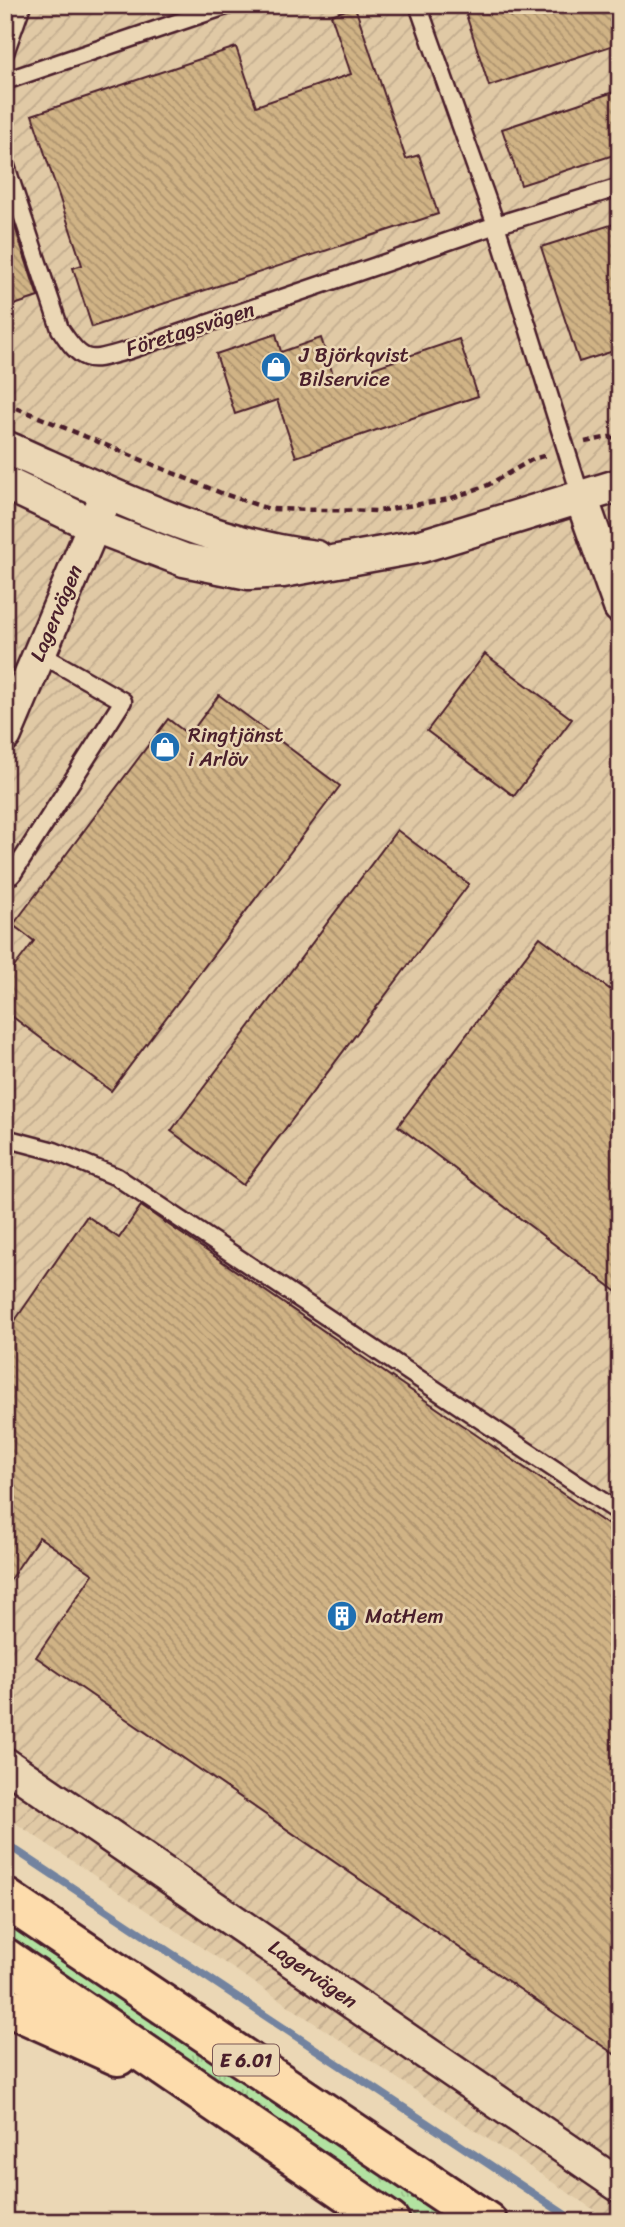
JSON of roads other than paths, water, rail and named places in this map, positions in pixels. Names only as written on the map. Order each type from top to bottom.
[{"type":"highway","name":"E 6.01","points":[[5,1898],[487,2222]]},
{"type":"highway","name":"E 6.01","points":[[5,1958],[222,2104],[390,2222]]},
{"type":"highway","points":[[5,2005],[222,2104]]},
{"type":"street","points":[[5,447],[191,525],[287,553],[345,560]]},
{"type":"street","points":[[5,483],[95,526],[184,560],[249,573],[283,571],[421,546],[620,485]]},
{"type":"street","name":"Lagervägen","points":[[5,735],[107,492]]},
{"type":"street","points":[[581,497],[620,607]]},
{"type":"street","name":"Lagervägen","points":[[5,1765],[620,2186]]},
{"type":"lane","points":[[5,53],[22,5]]},
{"type":"lane","points":[[5,81],[229,5]]},
{"type":"lane","points":[[418,5],[496,225],[581,497]]},
{"type":"lane","name":"Företagsvägen","points":[[5,163],[60,329],[76,353],[93,360],[130,350],[496,225],[620,187]]},
{"type":"lane","points":[[12,875],[124,701],[39,653]]},
{"type":"lane","points":[[5,1138],[54,1151],[117,1177],[620,1513]]},
{"type":"waterway","points":[[5,1843],[576,2222]]},
{"type":"place","name":"J Björkqvist Bilservice","points":[[276,367]]},
{"type":"place","name":"Ringtjänst i Arlöv","points":[[165,747]]},
{"type":"place","name":"MatHem","points":[[342,1616]]}]
